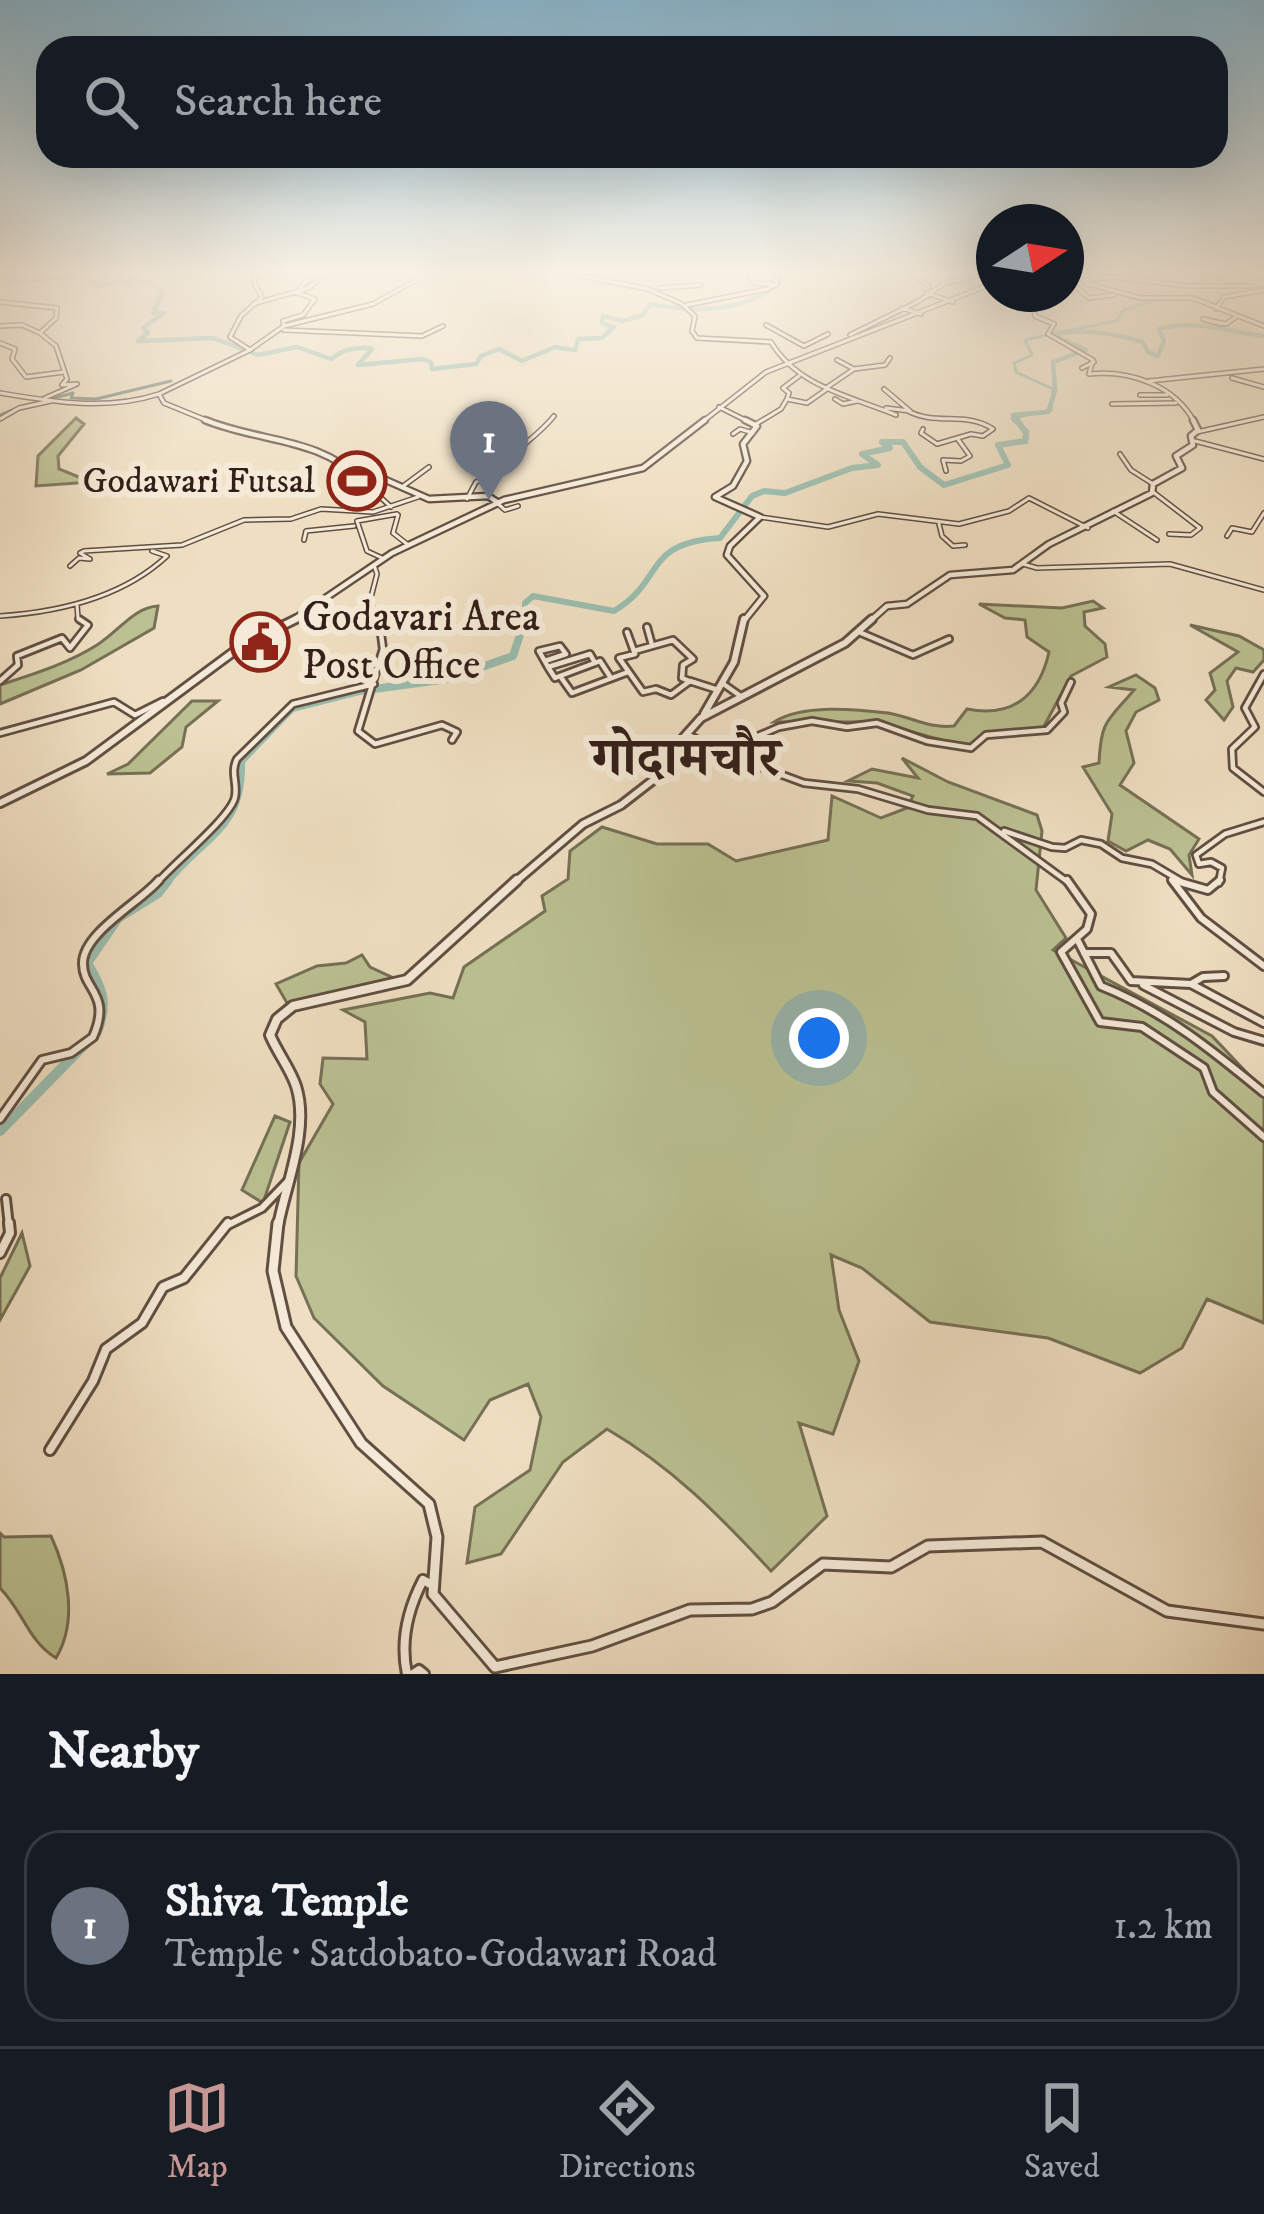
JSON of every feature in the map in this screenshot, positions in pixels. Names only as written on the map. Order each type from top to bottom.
[{"type":"street","points":[[13,348],[12,358],[26,377],[64,372]]},
{"type":"street","points":[[0,418],[76,385],[62,385],[64,372],[57,348]]},
{"type":"street","points":[[244,348],[247,351]]},
{"type":"street","points":[[0,393],[130,403],[159,394],[252,348]]},
{"type":"street","points":[[771,348],[776,358],[800,376],[826,388],[857,401],[908,411]]},
{"type":"street","points":[[0,803],[86,761],[239,646],[298,619],[383,558],[497,502],[643,468],[761,375],[824,348]]},
{"type":"street","points":[[1071,348],[1094,362]]},
{"type":"street","points":[[787,399],[807,403],[852,371],[886,364],[890,358]]},
{"type":"street","points":[[837,360],[852,371]]},
{"type":"street","points":[[1082,368],[1094,362]]},
{"type":"street","points":[[1094,362],[1089,374],[1107,370],[1149,381],[1196,420],[1197,431]]},
{"type":"street","points":[[1232,378],[1264,369]]},
{"type":"street","points":[[800,376],[783,388],[789,393],[787,399],[743,444],[747,461],[733,486],[715,497],[758,517],[833,527],[873,515],[918,515],[939,524],[999,515],[1029,498],[1088,528]]},
{"type":"street","points":[[1149,381],[1171,376],[1232,378],[1264,387]]},
{"type":"street","points":[[884,389],[922,418],[968,417],[993,429],[983,436],[932,443],[921,433],[923,429]]},
{"type":"street","points":[[159,394],[164,403],[245,436],[285,438],[311,446],[346,465],[398,514]]},
{"type":"street","points":[[1140,395],[1166,395]]},
{"type":"street","points":[[835,399],[843,404],[857,401]]},
{"type":"street","points":[[1112,404],[1176,403]]},
{"type":"street","points":[[875,406],[896,415]]},
{"type":"street","points":[[719,407],[755,430]]},
{"type":"street","points":[[466,499],[476,482],[498,474],[510,453],[538,436],[554,416]]},
{"type":"street","points":[[1264,417],[1228,420],[1219,429],[1191,436],[1264,459]]},
{"type":"street","points":[[733,434],[740,429],[755,430]]},
{"type":"street","points":[[946,471],[943,460],[961,461],[970,456],[957,438]]},
{"type":"street","points":[[701,718],[859,632],[878,611],[907,604],[944,578],[1005,572],[1056,540],[1088,528],[1181,468],[1176,456],[1195,441]]},
{"type":"street","points":[[1120,454],[1131,470],[1200,528],[1191,536],[1169,534]]},
{"type":"street","points":[[402,487],[429,467]]},
{"type":"street","points":[[364,482],[379,477],[418,497]]},
{"type":"street","points":[[70,566],[79,558],[90,559],[80,553],[84,551],[182,544],[244,520],[291,518],[321,509],[373,512],[418,497],[488,496],[505,510],[518,506]]},
{"type":"street","points":[[1113,511],[1157,540]]},
{"type":"street","points":[[1227,536],[1232,528],[1252,532],[1264,513]]},
{"type":"street","points":[[398,514],[393,533],[408,545]]},
{"type":"street","points":[[383,558],[367,550],[356,526],[358,520],[398,514]]},
{"type":"street","points":[[758,517],[728,549],[732,564],[764,596],[745,615],[744,632],[720,687],[662,774],[621,806],[583,824],[439,946],[406,980],[356,995],[303,1002],[277,1019],[270,1035],[290,1067],[299,1101],[276,1222],[273,1272],[286,1327],[348,1429],[430,1504],[438,1540],[436,1599],[495,1667],[592,1646],[689,1610],[752,1609],[788,1593],[823,1564],[891,1567],[915,1551],[944,1544],[1042,1542],[1167,1611],[1264,1624]]},
{"type":"street","points":[[939,524],[952,546],[964,545]]},
{"type":"street","points":[[304,540],[306,531],[356,526]]},
{"type":"street","points":[[0,616],[35,616],[77,604],[147,574],[167,556],[143,549]]},
{"type":"street","points":[[1023,564],[1037,568],[1170,564],[1264,590]]},
{"type":"street","points":[[374,565],[377,574],[369,605],[378,611],[383,649],[357,724],[368,742],[393,741],[442,725],[457,732],[452,740]]},
{"type":"street","points":[[0,681],[18,665],[17,656],[62,638],[70,648],[75,646],[88,625],[78,618],[77,604]]},
{"type":"street","points":[[647,628],[652,646]]},
{"type":"street","points":[[627,632],[634,651]]},
{"type":"street","points":[[859,632],[929,662]]},
{"type":"street","points":[[916,654],[949,639]]},
{"type":"street","points":[[690,681],[671,695],[656,689],[643,692],[619,658],[674,640],[693,659],[683,665],[682,678],[742,697]]},
{"type":"street","points":[[596,663],[590,654],[547,664],[555,678],[596,663],[600,661],[611,678]]},
{"type":"street","points":[[560,676],[572,693],[628,672]]},
{"type":"street","points":[[1264,674],[1245,708],[1255,727],[1232,749],[1232,759],[1239,774],[1264,792]]},
{"type":"street","points":[[720,752],[779,727],[812,722],[847,727],[877,723],[927,741],[971,748],[986,735],[1047,730],[1064,712],[1061,703],[1071,682]]},
{"type":"street","points":[[0,1119],[17,1093],[32,1082],[42,1060],[75,1051],[92,1034],[101,1001],[96,983],[82,967],[84,957],[117,912],[148,894],[182,853],[219,824],[235,797],[232,770],[237,759],[292,704],[374,685]]},
{"type":"street","points":[[0,733],[114,702],[135,715],[169,699]]},
{"type":"street","points":[[687,734],[720,752],[804,782],[873,792],[928,810],[964,812],[1052,847],[1065,848],[1081,840],[1101,844],[1122,858],[1160,868],[1201,918],[1264,965]]},
{"type":"street","points":[[1172,880],[1198,889],[1213,887],[1222,868],[1211,862],[1199,864],[1196,855],[1225,834],[1264,822]]},
{"type":"street","points":[[998,829],[1066,879],[1087,908],[1090,920],[1061,952],[1100,1022],[1142,1027],[1204,1068],[1213,1092],[1264,1137]]},
{"type":"street","points":[[1077,939],[1101,986],[1142,1002],[1176,1024],[1264,1093]]},
{"type":"street","points":[[1084,953],[1112,953],[1124,964],[1122,973],[1137,982],[1234,1032],[1264,1041]]},
{"type":"street","points":[[1191,984],[1203,977],[1224,976]]},
{"type":"street","points":[[1137,982],[1191,984],[1264,1023]]},
{"type":"street","points":[[50,1450],[93,1381],[106,1349],[142,1323],[163,1287],[184,1278],[228,1223],[262,1208],[287,1181]]},
{"type":"street","points":[[0,1253],[10,1233],[6,1199]]},
{"type":"street","points":[[416,1673],[402,1655],[414,1599],[423,1580],[434,1586]]},
{"type":"green space","points":[[76,418],[84,424],[58,456],[59,469],[91,482],[36,486],[38,456]]},
{"type":"green space","points":[[1093,601],[1103,608],[1084,612],[1085,626],[1105,644],[1107,657],[1071,676],[1043,728],[967,747],[876,722],[774,722],[799,712],[845,709],[954,726],[967,709],[1010,707],[1038,681],[1049,652],[1027,637],[1025,620],[1005,618],[979,604],[1062,608]]},
{"type":"green space","points":[[158,606],[154,628],[81,670],[0,704],[0,685],[74,658],[134,615]]},
{"type":"green space","points":[[1190,625],[1239,636],[1264,650],[1264,660],[1253,672],[1236,668],[1227,681],[1233,707],[1224,720],[1206,700],[1215,690],[1210,673],[1238,652]]},
{"type":"green space","points":[[1136,675],[1155,688],[1159,700],[1136,712],[1126,731],[1134,763],[1120,785],[1199,839],[1189,855],[1192,875],[1170,849],[1148,840],[1126,851],[1108,841],[1112,814],[1083,767],[1099,763],[1108,722],[1134,690],[1109,687]]},
{"type":"green space","points":[[192,701],[218,701],[186,727],[182,747],[150,773],[107,774],[128,764]]},
{"type":"green space","points":[[902,758],[948,782],[1037,815],[1042,831],[1036,890],[1066,938],[1053,950],[1212,1036],[1264,1091],[1264,1323],[1207,1299],[1182,1348],[1140,1373],[1048,1338],[930,1322],[862,1268],[831,1255],[839,1310],[859,1361],[833,1434],[799,1423],[827,1516],[771,1571],[694,1494],[607,1429],[563,1462],[501,1554],[467,1563],[475,1507],[530,1470],[541,1417],[528,1384],[490,1400],[464,1440],[383,1386],[314,1318],[296,1276],[299,1163],[333,1104],[320,1084],[323,1058],[367,1059],[365,1022],[343,1010],[430,993],[453,998],[464,967],[545,911],[542,896],[568,879],[570,851],[602,827],[657,844],[708,844],[736,861],[828,840],[832,796],[881,818],[907,808],[913,796],[877,783],[848,781],[872,769],[918,778]]},
{"type":"green space","points":[[362,955],[370,967],[400,981],[349,996],[287,1003],[276,984],[317,966],[346,963]]},
{"type":"green space","points":[[275,1116],[290,1122],[263,1203],[242,1190]]},
{"type":"green space","points":[[22,1233],[30,1266],[0,1320],[0,1278]]},
{"type":"green space","points":[[0,1533],[4,1537],[51,1536],[62,1565],[69,1613],[56,1658],[39,1643],[0,1588]]},
{"type":"waterway","points":[[240,348],[258,355],[292,348]]},
{"type":"waterway","points":[[300,348],[331,359],[355,348]]},
{"type":"waterway","points":[[367,348],[372,349],[358,365],[423,359],[431,362],[432,369],[476,364],[481,356],[499,349],[522,361],[552,348]]},
{"type":"waterway","points":[[562,348],[576,348]]},
{"type":"waterway","points":[[1018,423],[1012,418],[1051,410],[1053,389],[1016,372],[1014,363],[1032,355],[1029,348]]},
{"type":"waterway","points":[[1019,423],[1013,415],[1048,412],[1055,391],[1053,362],[1086,350],[1082,348]]},
{"type":"waterway","points":[[1146,348],[1158,356],[1161,348]]},
{"type":"waterway","points":[[47,400],[73,393],[71,398],[96,399],[171,381]]},
{"type":"waterway","points":[[0,415],[15,409]]},
{"type":"waterway","points":[[1014,420],[1027,431],[1026,442]]},
{"type":"waterway","points":[[525,619],[525,603],[533,596],[614,611],[642,587],[666,555],[695,541],[720,538],[752,496],[764,491],[785,493],[852,468],[878,465],[862,454],[890,448],[882,442],[903,442],[920,467],[944,485],[1008,465],[998,445],[1025,441],[1026,433],[1017,420]]},
{"type":"waterway","points":[[166,883],[228,817],[240,784],[241,761],[292,708],[359,691],[448,679],[513,656],[525,619]]},
{"type":"waterway","points":[[0,1131],[97,1032],[102,996],[87,963],[118,918],[158,893],[168,880]]},
{"type":"place","name":"Godawari Futsal","points":[[357,481]]},
{"type":"place","name":"Shiva Temple","points":[[489,500]]},
{"type":"place","name":"Godavari Area Post Office","points":[[260,642]]},
{"type":"district","name":"गोदामचौर","points":[[686,759]]}]
